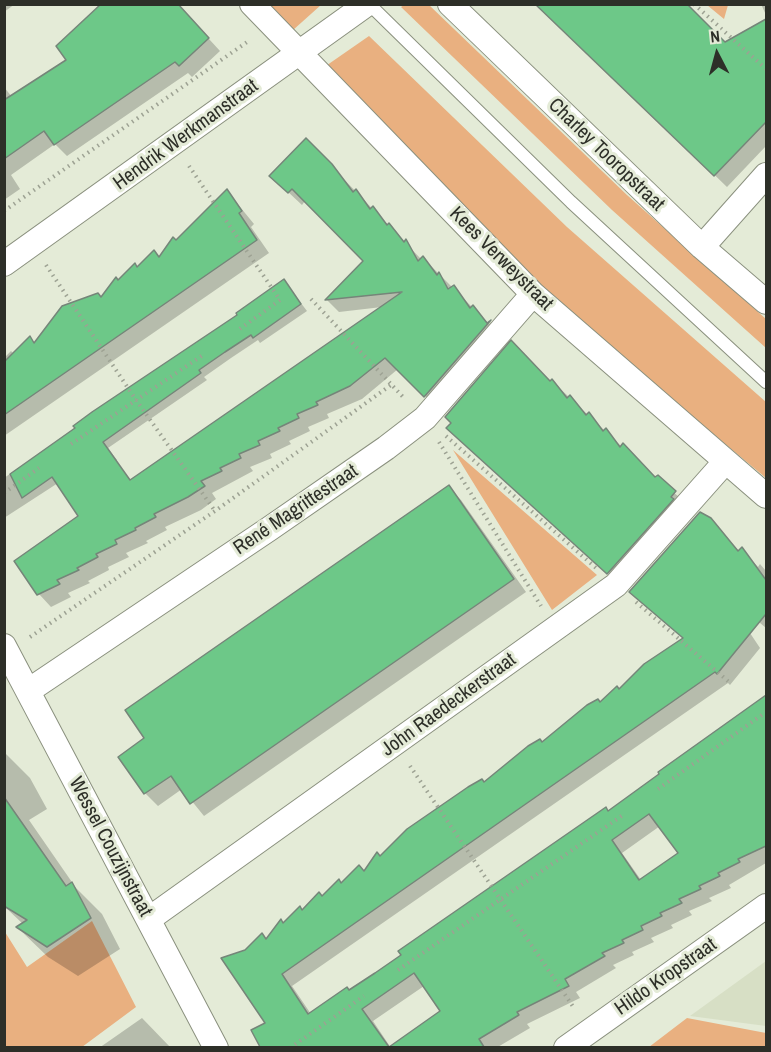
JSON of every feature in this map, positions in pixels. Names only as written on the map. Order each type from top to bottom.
[{"type":"street","name":"Kees Verweystraat","points":[[252,4],[533,294],[766,496]]},
{"type":"street","name":"Hendrik Werkmanstraat","points":[[4,264],[368,4]]},
{"type":"street","name":"Charley Tooropstraat","points":[[450,4],[702,247],[766,302]]},
{"type":"street","points":[[702,247],[766,175]]},
{"type":"street","name":"René Magrittestraat","points":[[28,691],[308,502],[425,418],[533,294]]},
{"type":"street","name":"John Raedeckerstraat","points":[[149,920],[616,585],[725,462]]},
{"type":"street","name":"Wessel Couzijnstraat","points":[[6,649],[216,1047]]},
{"type":"street","name":"Hildo Kropstraat","points":[[566,1047],[766,906]]},
{"type":"lane","points":[[368,4],[571,202],[766,382]]},
{"type":"path","points":[[694,4],[766,69]]},
{"type":"path","points":[[4,211],[271,24]]},
{"type":"path","points":[[174,144],[280,300],[237,331]]},
{"type":"path","points":[[32,244],[136,400],[215,511]]},
{"type":"path","points":[[311,299],[425,418],[729,682]]},
{"type":"path","points":[[71,444],[203,355]]},
{"type":"path","points":[[6,649],[215,511],[391,385]]},
{"type":"path","points":[[425,418],[554,628]]},
{"type":"path","points":[[4,493],[39,468]]},
{"type":"path","points":[[658,789],[766,712]]},
{"type":"path","points":[[395,744],[589,1031]]},
{"type":"path","points":[[398,970],[623,815]]},
{"type":"path","points":[[290,1047],[364,996]]},
{"type":"shaded area","points":[[255,5],[321,5],[283,39]]},
{"type":"shaded area","points":[[429,5],[627,195],[766,319],[766,348],[612,210],[401,7]]},
{"type":"shaded area","points":[[707,5],[728,5],[724,19]]},
{"type":"shaded area","points":[[369,36],[567,227],[766,402],[766,478],[551,299],[320,70]]},
{"type":"shaded area","points":[[453,450],[597,575],[552,610]]},
{"type":"shaded area","points":[[92,921],[136,1007],[82,1047],[5,1047],[5,932],[27,967]]},
{"type":"shaded area","points":[[766,961],[766,1026],[690,1016]]},
{"type":"shaded area","points":[[687,1018],[766,1033],[766,1047],[649,1047]]},
{"type":"building","points":[[101,4],[178,4],[209,38],[179,66],[175,62],[54,145],[44,131],[4,159],[4,100],[66,60],[56,46]]},
{"type":"building","points":[[535,4],[687,4],[725,42],[766,19],[766,122],[714,176]]},
{"type":"building","points":[[306,138],[332,164],[353,192],[356,189],[370,209],[373,206],[404,242],[406,239],[418,261],[423,256],[437,275],[439,272],[448,289],[454,285],[470,308],[473,305],[487,323],[491,320],[424,397],[385,358],[350,386],[316,402],[318,405],[297,414],[299,418],[278,428],[280,431],[258,441],[260,445],[239,454],[241,458],[220,468],[222,471],[201,481],[205,486],[154,514],[156,517],[115,540],[117,544],[96,554],[98,557],[77,568],[79,570],[57,580],[60,584],[37,595],[14,561],[78,516],[52,477],[22,498],[10,474],[75,428],[73,426],[92,412],[237,315],[236,313],[284,279],[301,304],[253,338],[251,335],[199,370],[201,373],[103,442],[130,480],[402,292],[325,300],[363,261],[292,189],[288,193],[269,176]]},
{"type":"building","points":[[227,189],[242,211],[239,213],[257,240],[4,415],[4,362],[30,336],[34,343],[62,306],[98,293],[101,297],[116,277],[118,280],[135,263],[137,267],[154,250],[159,257],[173,237],[176,240]]},
{"type":"building","points":[[511,340],[550,381],[552,379],[567,398],[570,395],[586,415],[589,412],[603,431],[606,428],[620,447],[623,443],[655,477],[658,475],[676,491],[671,497],[674,499],[607,574],[446,428],[451,423],[445,417]]},
{"type":"building","points":[[449,485],[514,579],[190,804],[171,776],[144,794],[118,757],[144,738],[125,710]]},
{"type":"building","points":[[700,512],[711,518],[738,551],[742,547],[766,580],[766,614],[717,674],[715,672],[282,974],[308,1014],[347,987],[349,990],[401,955],[398,951],[606,807],[608,811],[659,774],[658,772],[766,695],[766,846],[738,859],[740,862],[718,873],[720,876],[699,886],[701,889],[679,899],[682,903],[660,913],[662,916],[641,926],[643,930],[622,940],[624,943],[602,953],[605,956],[565,979],[569,986],[517,1012],[519,1015],[479,1039],[484,1047],[389,1047],[260,1047],[251,1030],[265,1023],[221,958],[245,950],[262,933],[266,939],[281,919],[283,923],[300,906],[302,910],[319,892],[322,896],[339,879],[341,883],[359,865],[364,871],[377,852],[380,856],[407,829],[468,787],[482,779],[484,782],[528,746],[540,739],[542,742],[587,705],[598,699],[600,702],[617,686],[619,689],[644,664],[683,638],[629,592]],"holes":[[[649,814],[678,853],[639,880],[612,840]],[[414,973],[440,1011],[389,1047],[362,1009]]]},
{"type":"building","points":[[4,797],[66,886],[72,882],[91,918],[47,947],[16,927],[27,920],[4,906]]}]
